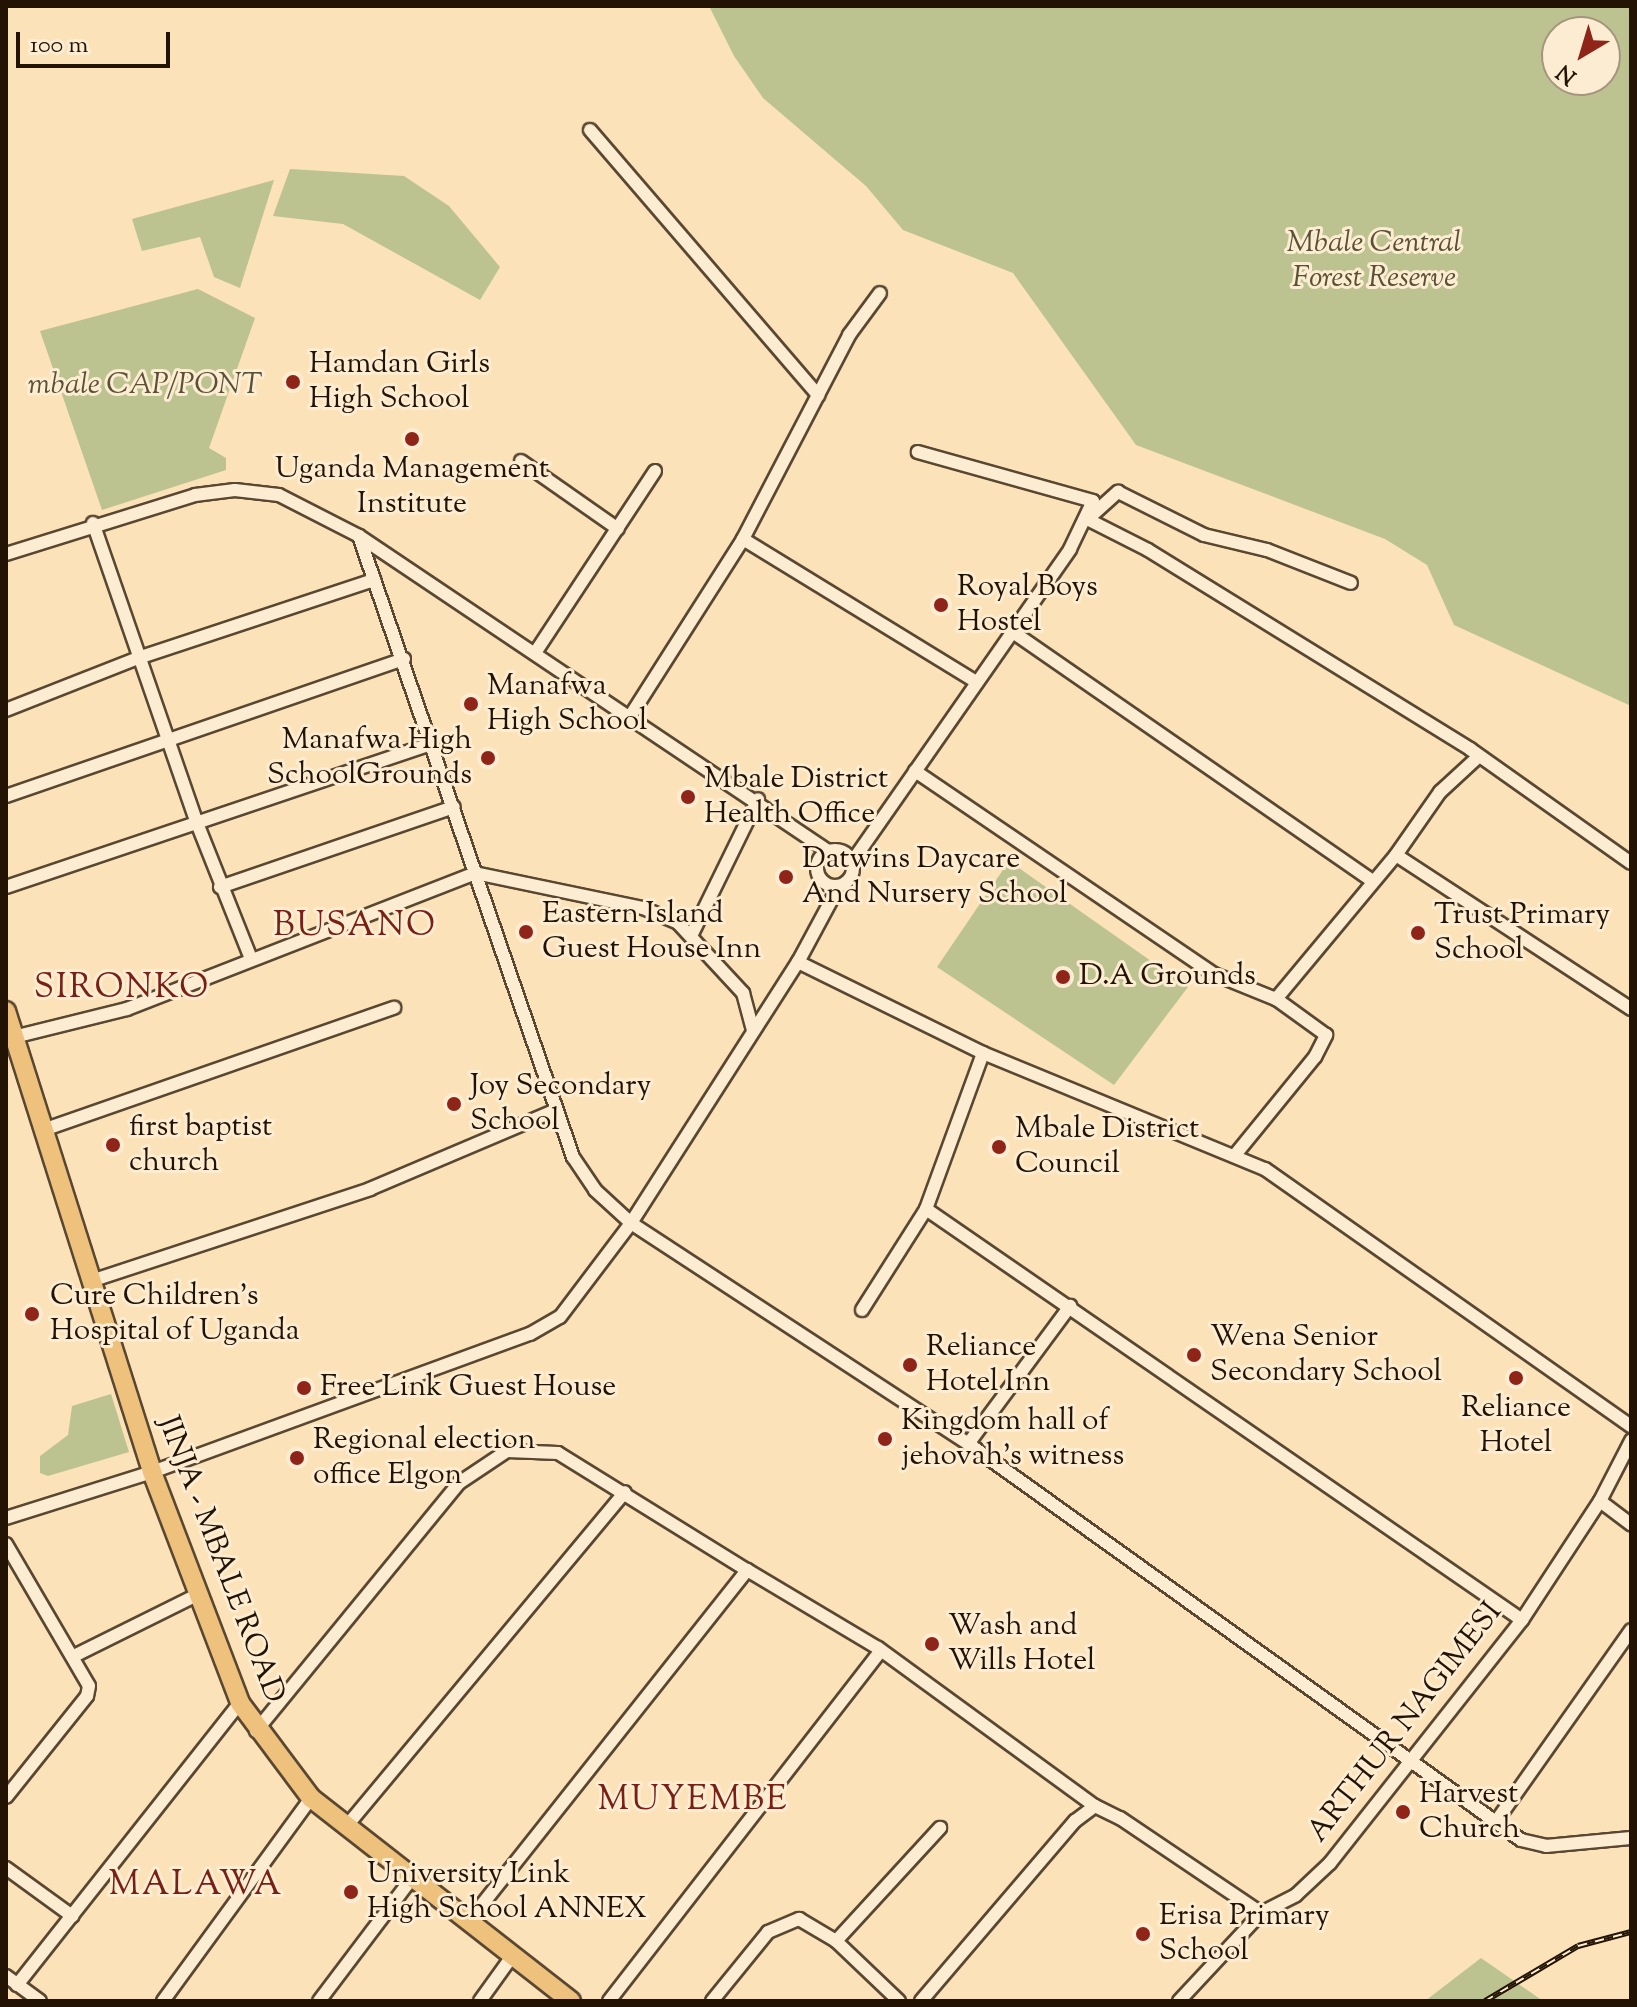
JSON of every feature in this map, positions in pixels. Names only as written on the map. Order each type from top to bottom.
[{"type":"main road","name":"JINJA - MBALE ROAD","points":[[6,1011],[152,1472],[240,1703],[256,1731],[311,1798],[345,1828],[571,2001]]},
{"type":"street","points":[[590,130],[818,395]]},
{"type":"street","points":[[631,715],[743,539],[849,335],[880,293]]},
{"type":"street","points":[[918,452],[1089,497],[1093,501],[1087,519]]},
{"type":"street","points":[[521,461],[618,529]]},
{"type":"street","points":[[535,653],[655,471]]},
{"type":"street","points":[[6,554],[93,523],[195,495],[249,490],[279,495],[359,536],[758,799],[828,851],[840,850],[852,862]]},
{"type":"street","points":[[6,1518],[152,1472],[530,1334],[560,1317],[579,1298],[631,1223],[798,962],[839,886],[852,874],[852,862],[1087,519],[1118,492],[1204,535],[1267,550],[1351,583]]},
{"type":"street","points":[[1087,519],[1148,550],[1479,756],[1631,863]]},
{"type":"street","points":[[93,523],[220,887],[251,959]]},
{"type":"street","points":[[359,536],[404,659],[556,1110],[581,1173],[631,1223],[968,1444],[1495,1823],[1533,1845],[1631,1838]]},
{"type":"street","points":[[743,539],[975,681]]},
{"type":"street","points":[[6,710],[138,658],[374,580]]},
{"type":"street","points":[[1010,630],[1373,881]]},
{"type":"street","points":[[6,796],[169,743],[404,659]]},
{"type":"street","points":[[6,887],[432,744]]},
{"type":"street","points":[[1276,999],[1396,855],[1440,792],[1479,756]]},
{"type":"street","points":[[915,771],[1214,974],[1276,999],[1326,1035],[1315,1057],[1235,1155]]},
{"type":"street","points":[[692,934],[758,799]]},
{"type":"street","points":[[220,887],[454,807]]},
{"type":"street","points":[[828,851],[817,864],[818,876],[839,886]]},
{"type":"street","points":[[1396,855],[1631,1009]]},
{"type":"street","points":[[14,1037],[127,1009],[475,873],[643,908],[692,934],[743,993],[753,1030]]},
{"type":"street","points":[[798,962],[983,1053],[1235,1155],[1291,1185],[1631,1426]]},
{"type":"street","points":[[43,1130],[394,1008]]},
{"type":"street","points":[[862,1310],[926,1209],[983,1053]]},
{"type":"street","points":[[91,1281],[370,1189],[556,1110]]},
{"type":"street","points":[[926,1209],[1522,1620]]},
{"type":"street","points":[[968,1444],[1070,1306]]},
{"type":"street","name":"ARTHUR NAGIMESI","points":[[1179,2001],[1261,1913],[1296,1895],[1330,1863],[1522,1620],[1600,1501],[1631,1441]]},
{"type":"street","points":[[256,1731],[459,1483],[507,1451],[558,1453],[880,1651],[1095,1806],[1120,1818],[1261,1913]]},
{"type":"street","points":[[345,1828],[625,1492]]},
{"type":"street","points":[[1600,1501],[1631,1524]]},
{"type":"street","points":[[6,1544],[89,1686],[87,1696],[9,1793]]},
{"type":"street","points":[[469,1921],[747,1570]]},
{"type":"street","points":[[74,1656],[197,1595]]},
{"type":"street","points":[[1495,1823],[1631,1630]]},
{"type":"street","points":[[609,2001],[880,1651]]},
{"type":"street","points":[[17,1985],[240,1703]]},
{"type":"street","points":[[6,1775],[9,1793]]},
{"type":"street","points":[[163,2001],[311,1798]]},
{"type":"street","points":[[921,2001],[1075,1821],[1095,1806]]},
{"type":"street","points":[[836,1941],[940,1828]]},
{"type":"street","points":[[6,1868],[72,1916]]},
{"type":"street","points":[[319,2001],[412,1878]]},
{"type":"street","points":[[712,2001],[776,1926],[806,1920],[836,1941],[899,2001]]},
{"type":"street","points":[[480,2001],[513,1955]]},
{"type":"street","points":[[6,1976],[40,2001]]},
{"type":"green space","name":"Mbale Central Forest Reserve","points":[[709,6],[1631,6],[1631,706],[1454,625],[1427,565],[1385,539],[1136,445],[1013,273],[903,230],[866,186],[763,98],[734,56]]},
{"type":"green space","points":[[290,169],[404,176],[449,206],[500,267],[480,300],[343,224],[273,216]]},
{"type":"green space","points":[[274,180],[240,288],[214,277],[200,237],[142,251],[132,219]]},
{"type":"green space","name":"mbale CAP/PONT","points":[[198,289],[255,318],[209,448],[226,458],[226,470],[102,510],[40,331]]},
{"type":"green space","name":"D.A Grounds","points":[[1009,861],[1188,987],[1114,1085],[937,967]]},
{"type":"green space","points":[[111,1394],[129,1452],[48,1476],[40,1473],[40,1456],[68,1435],[72,1406]]},
{"type":"green space","points":[[1481,1958],[1543,2001],[1425,2001]]},
{"type":"railway","points":[[1485,2001],[1578,1946],[1631,1932]]},
{"type":"place","name":"Hamdan Girls High School","points":[[293,382]]},
{"type":"place","name":"Uganda Management Institute","points":[[412,439]]},
{"type":"place","name":"Royal Boys Hostel","points":[[941,605]]},
{"type":"place","name":"Manafwa High School","points":[[471,704]]},
{"type":"place","name":"Manafwa High SchoolGrounds","points":[[488,758]]},
{"type":"place","name":"Mbale District Health Office","points":[[688,797]]},
{"type":"place","name":"Datwins Daycare And Nursery School","points":[[786,877]]},
{"type":"place","name":"Eastern Island Guest House Inn","points":[[526,932]]},
{"type":"place","name":"Trust Primary School","points":[[1418,933]]},
{"type":"place","name":"D.A Grounds","points":[[1063,977]]},
{"type":"place","name":"Joy Secondary School","points":[[454,1104]]},
{"type":"place","name":"first baptist church","points":[[113,1145]]},
{"type":"place","name":"Mbale District Council","points":[[999,1147]]},
{"type":"place","name":"Cure Children's Hospital of Uganda","points":[[32,1314]]},
{"type":"place","name":"Wena Senior Secondary School","points":[[1194,1355]]},
{"type":"place","name":"Reliance Hotel Inn","points":[[910,1365]]},
{"type":"place","name":"Reliance Hotel","points":[[1516,1378]]},
{"type":"place","name":"Free Link Guest House","points":[[304,1388]]},
{"type":"place","name":"Kingdom hall of jehovah's witness","points":[[885,1439]]},
{"type":"place","name":"Regional election office Elgon","points":[[297,1458]]},
{"type":"place","name":"Wash and Wills Hotel","points":[[932,1644]]},
{"type":"place","name":"Harvest Church","points":[[1403,1812]]},
{"type":"place","name":"University Link High School ANNEX","points":[[351,1892]]},
{"type":"place","name":"Erisa Primary School","points":[[1143,1934]]},
{"type":"district","name":"BUSANO","points":[[355,927]]},
{"type":"district","name":"SIRONKO","points":[[122,989]]},
{"type":"district","name":"MUYEMBE","points":[[693,1801]]},
{"type":"district","name":"MALAWA","points":[[196,1886]]}]
